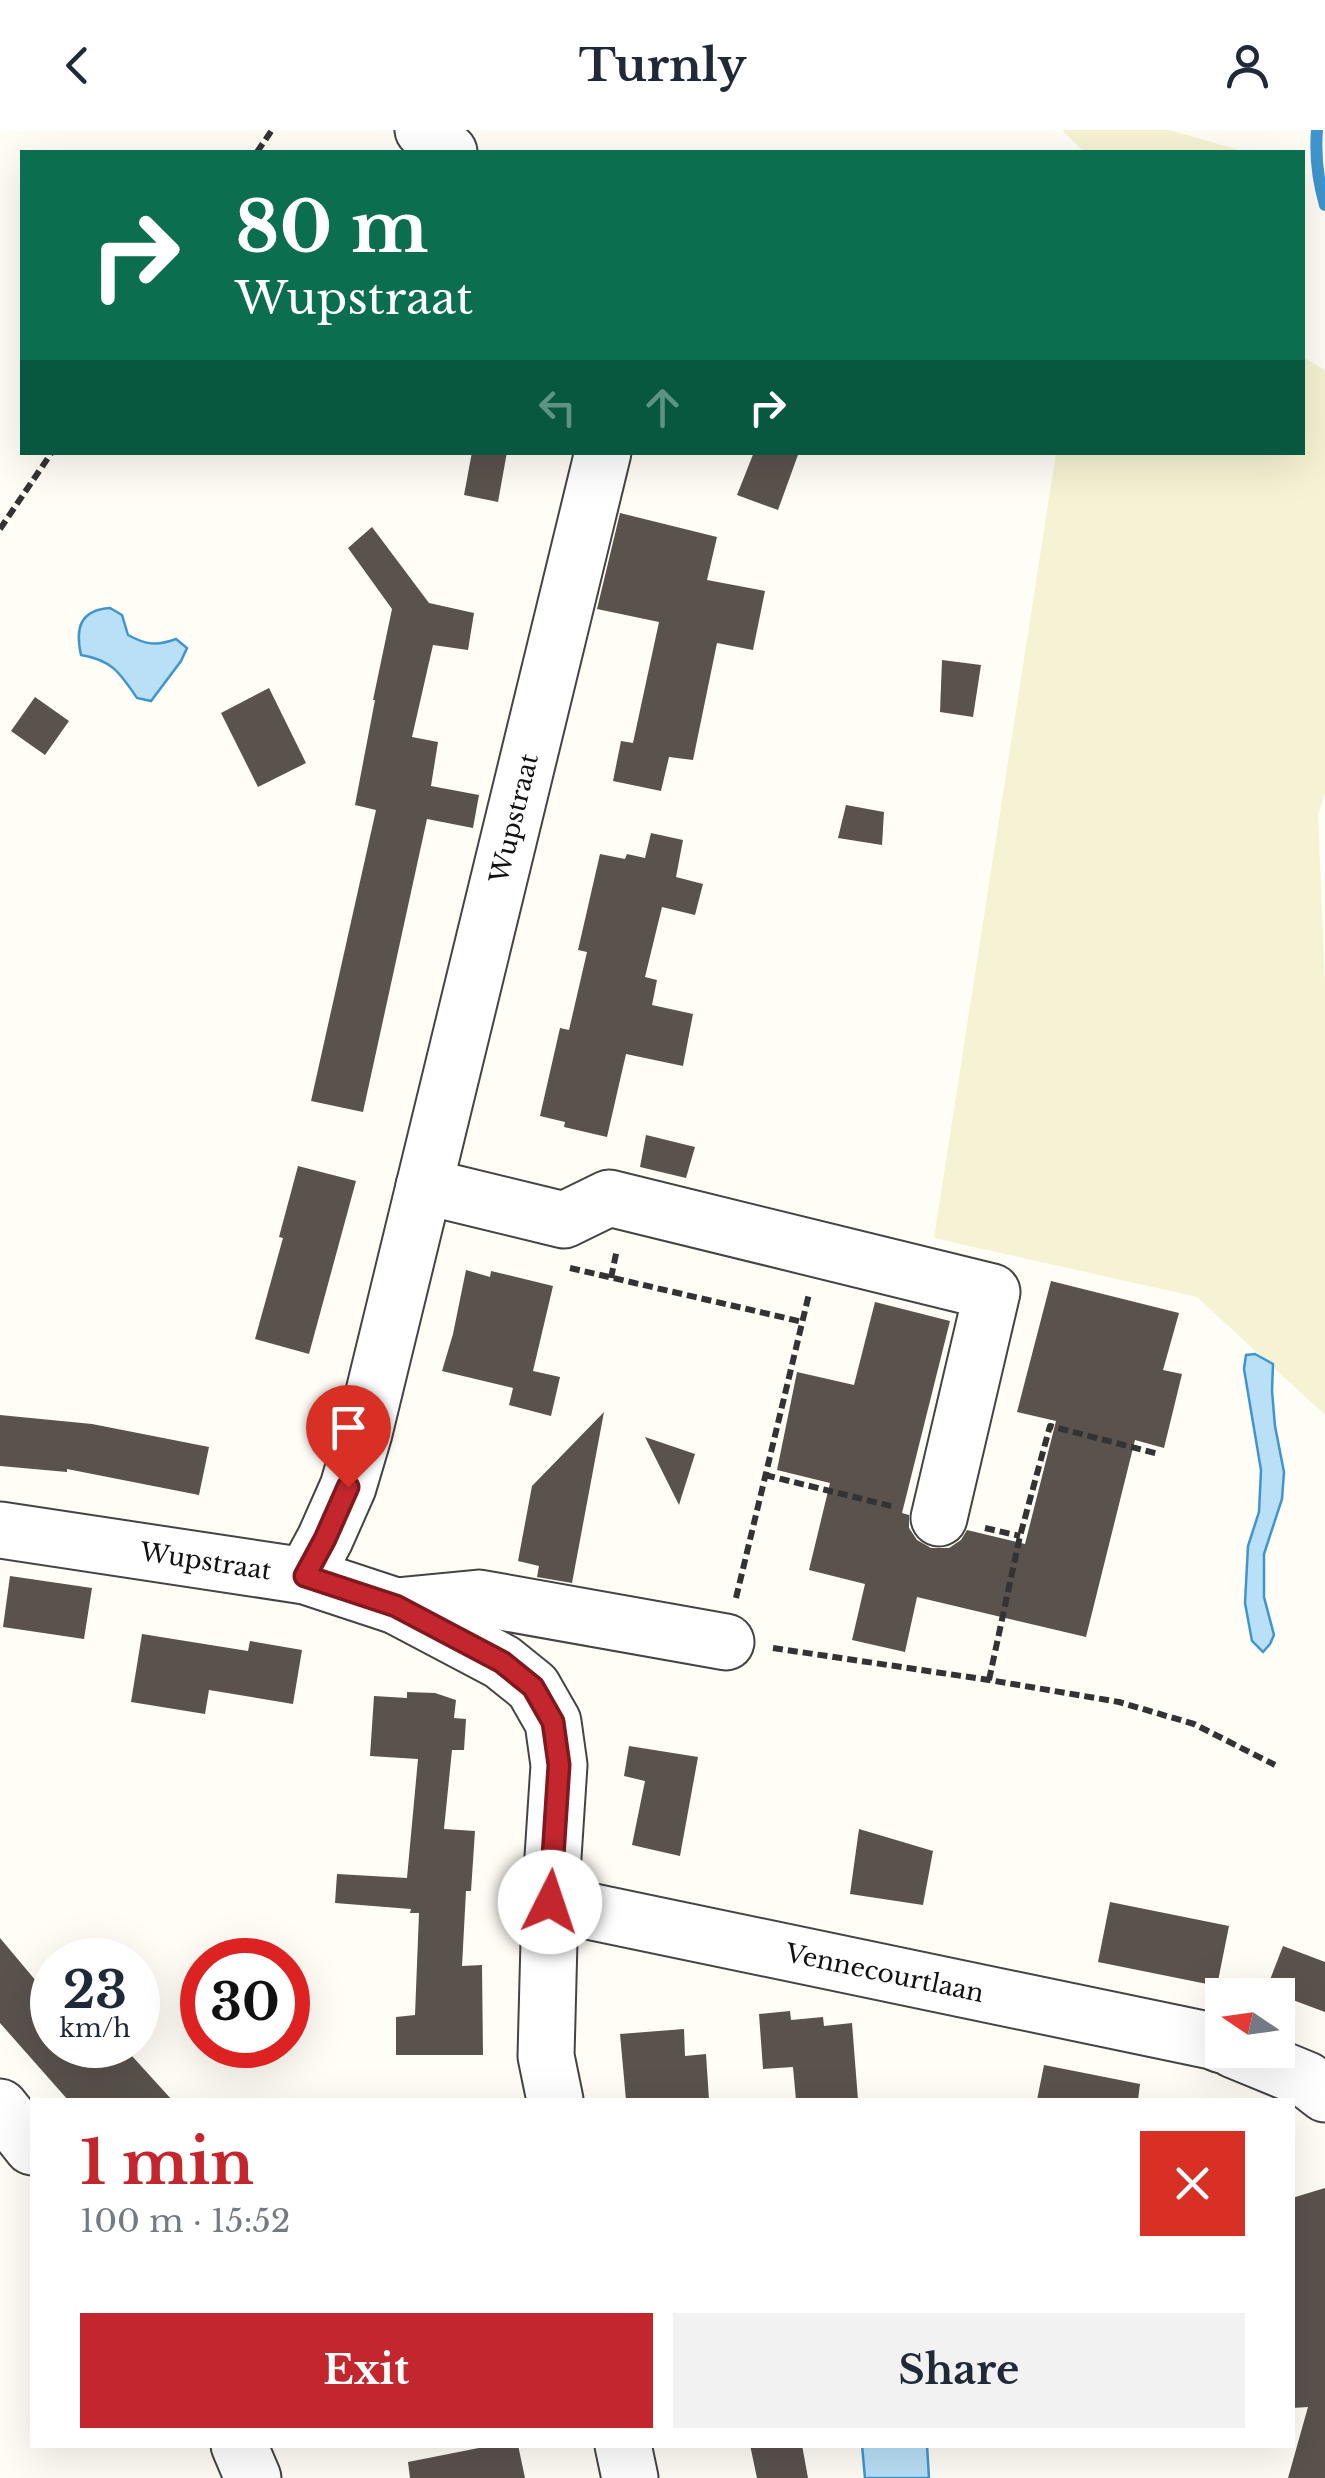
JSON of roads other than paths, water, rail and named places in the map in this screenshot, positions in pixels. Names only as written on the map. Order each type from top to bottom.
[{"type":"street","points":[[423,130],[447,150]]},
{"type":"street","name":"Wupstraat","points":[[0,1530],[305,1576],[348,1487],[364,1433],[602,455]]},
{"type":"street","points":[[424,1186],[564,1220],[609,1198],[992,1292],[938,1518]]},
{"type":"street","points":[[820,1249],[836,1275],[942,1300]]},
{"type":"street","points":[[305,1576],[396,1606],[502,1662],[533,1687],[553,1722],[559,1765],[546,2056],[555,2098]]},
{"type":"street","points":[[396,1606],[479,1598],[726,1642]]},
{"type":"street","name":"Vennecourtlaan","points":[[550,1902],[1205,2040]]},
{"type":"street","points":[[1278,2068],[1307,2080],[1325,2094]]},
{"type":"street","points":[[0,2107],[30,2144]]},
{"type":"street","points":[[241,2448],[253,2478]]},
{"type":"street","points":[[624,2448],[630,2478]]},
{"type":"water","points":[[110,608],[122,615],[128,635],[152,643],[176,639],[187,648],[151,701],[137,698],[108,664],[81,655],[82,622],[92,612]]},
{"type":"water","points":[[1255,1354],[1273,1364],[1275,1426],[1284,1472],[1282,1499],[1264,1554],[1264,1597],[1274,1635],[1263,1652],[1252,1641],[1245,1603],[1248,1546],[1259,1512],[1261,1470],[1244,1369],[1246,1355]]},
{"type":"water","points":[[862,2448],[927,2448],[929,2478],[865,2478]]},
{"type":"waterway","points":[[1317,130],[1318,168],[1325,205]]}]
